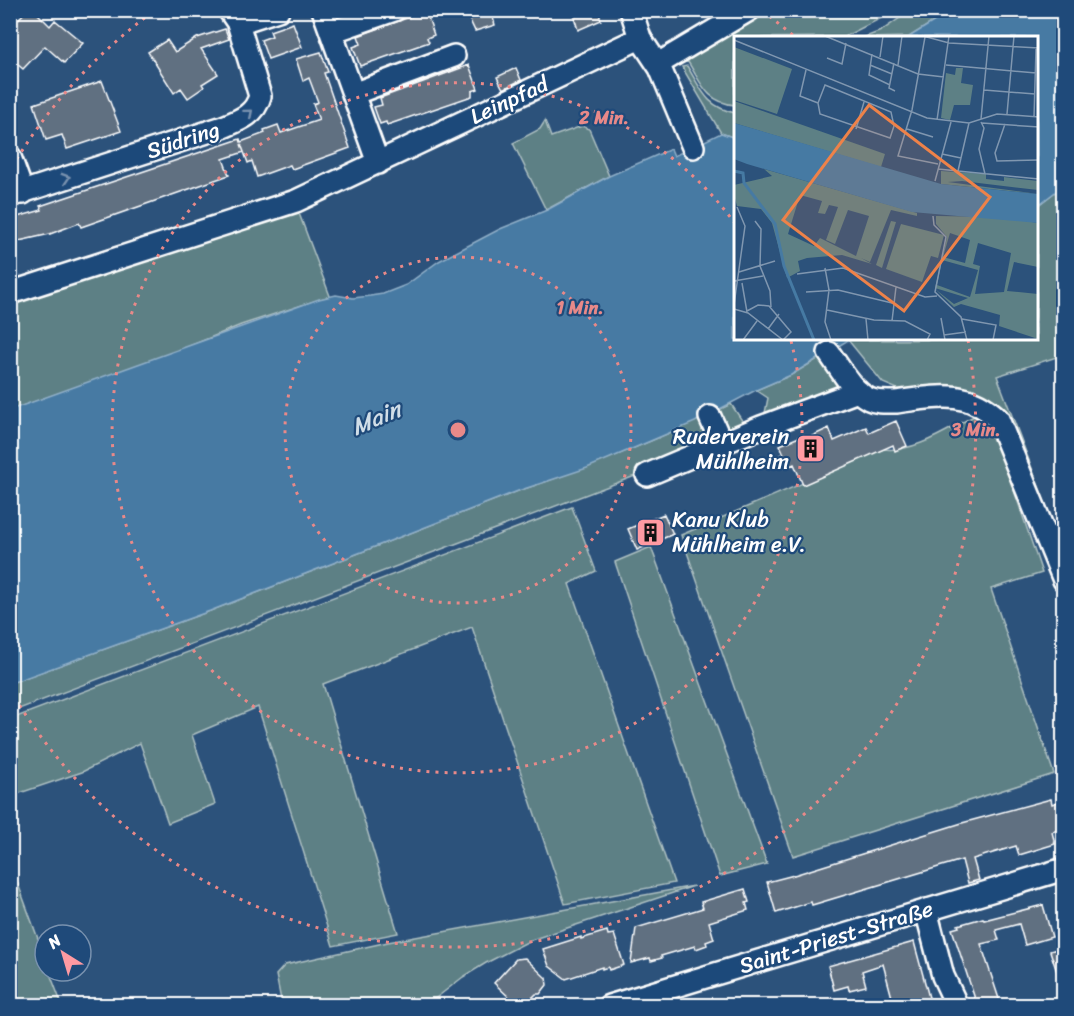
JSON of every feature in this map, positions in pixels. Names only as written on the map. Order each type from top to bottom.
[{"type":"street","name":"Südring","points":[[10,157],[17,194],[223,127],[253,112],[260,96],[233,17],[278,10]]},
{"type":"street","points":[[323,10],[378,163]]},
{"type":"street","points":[[331,32],[394,10]]},
{"type":"street","points":[[631,10],[640,38],[658,64],[693,147]]},
{"type":"street","points":[[658,64],[749,10]]},
{"type":"street","name":"Leinpfad","points":[[10,293],[296,201],[640,38]]},
{"type":"street","points":[[353,94],[454,56]]},
{"type":"street","points":[[829,353],[858,391],[867,398],[880,402],[938,396],[957,397],[980,404],[998,419],[1064,580]]},
{"type":"street","points":[[647,475],[722,444],[754,420],[858,391]]},
{"type":"street","points":[[710,417],[722,444]]},
{"type":"street","name":"Saint-Priest-Straße","points":[[609,1005],[1064,869]]},
{"type":"street","points":[[926,910],[943,976],[957,1005]]},
{"type":"green space","points":[[756,11],[895,11],[846,36],[734,36],[734,105],[711,96],[688,62],[679,63]]},
{"type":"green space","points":[[910,11],[951,11],[911,36],[868,36],[881,31]]},
{"type":"green space","points":[[687,66],[705,96],[717,106],[734,113],[734,138],[721,133],[682,67]]},
{"type":"green space","points":[[545,121],[551,137],[582,126],[589,129],[609,176],[546,210],[513,143],[540,129]]},
{"type":"green space","points":[[1063,186],[1063,355],[997,376],[1063,550],[1063,563],[1001,411],[977,392],[954,386],[902,391],[883,383],[848,340],[1038,340],[1038,205]]},
{"type":"green space","points":[[297,208],[330,296],[241,325],[175,352],[11,410],[10,298]]},
{"type":"green space","points":[[821,357],[848,391],[806,406],[765,413],[768,398],[756,390],[791,375]]},
{"type":"green space","points":[[731,404],[743,422],[743,431],[680,459],[11,712],[10,683],[210,611],[518,491],[599,462],[679,429]]},
{"type":"green space","points":[[976,415],[987,420],[993,428],[1042,573],[991,589],[1054,774],[793,856],[681,535],[883,449],[920,444]]},
{"type":"green space","points":[[572,507],[596,571],[569,584],[674,883],[565,904],[472,627],[323,684],[398,933],[333,946],[258,707],[192,735],[215,804],[168,823],[140,743],[82,772],[11,796],[11,719]]},
{"type":"green space","points":[[651,547],[767,864],[720,876],[615,562]]},
{"type":"green space","points":[[10,862],[33,925],[33,983],[54,983],[62,1005],[11,1005]]},
{"type":"green space","points":[[694,886],[531,940],[463,977],[427,1005],[282,1005],[276,975],[285,965],[388,942]]},
{"type":"water","points":[[951,11],[1063,11],[1063,186],[1038,205],[1038,36],[911,36]]},
{"type":"water","name":"Main","points":[[721,133],[734,138],[734,340],[848,340],[791,375],[756,390],[695,422],[587,468],[518,491],[210,611],[11,683],[10,410],[319,299],[336,295],[353,298],[383,294],[406,285],[439,261],[500,229],[547,210],[609,176],[671,149],[674,156]]},
{"type":"building","points":[[27,10],[34,10],[50,26],[55,20],[83,43],[64,63],[45,46],[23,69],[10,58],[10,28]]},
{"type":"building","points":[[465,10],[491,10],[495,25],[475,31]]},
{"type":"building","points":[[572,10],[598,10],[601,20],[578,30]]},
{"type":"building","points":[[426,11],[434,35],[427,38],[429,42],[360,66],[353,47],[361,44],[358,36]]},
{"type":"building","points":[[293,23],[302,47],[268,59],[261,40],[272,36],[270,31]]},
{"type":"building","points":[[225,29],[229,39],[201,49],[218,74],[202,84],[204,87],[188,98],[181,88],[174,93],[148,52],[167,40],[175,52],[197,38]]},
{"type":"building","points":[[321,52],[328,72],[324,73],[350,148],[292,169],[290,165],[257,177],[252,161],[248,163],[244,152],[223,159],[229,175],[81,227],[79,223],[50,234],[10,243],[10,219],[42,210],[40,206],[240,139],[241,142],[265,133],[264,130],[278,125],[281,133],[319,120],[313,104],[318,102],[309,78],[303,81],[296,59]]},
{"type":"building","points":[[469,65],[478,89],[472,91],[472,96],[387,125],[386,122],[380,124],[374,107],[382,105],[380,98]]},
{"type":"building","points":[[516,68],[521,80],[503,89],[497,77]]},
{"type":"building","points":[[102,81],[121,131],[67,149],[62,135],[46,140],[34,104]]},
{"type":"building","points":[[896,421],[907,446],[895,451],[893,445],[803,485],[794,464],[786,468],[781,455],[784,454],[780,445],[804,435],[806,439],[829,428],[834,441],[866,427],[869,433]]},
{"type":"building","name":"Kanu Klub Mühlheim e.V.","points":[[664,514],[673,534],[637,550],[628,529]]},
{"type":"building","points":[[1051,799],[1052,804],[1064,800],[1064,828],[1052,832],[1055,844],[1019,855],[1016,846],[973,859],[979,880],[968,883],[962,860],[812,905],[811,902],[776,913],[767,882],[962,823]]},
{"type":"building","points":[[745,889],[749,902],[746,903],[748,910],[709,922],[714,939],[706,942],[707,945],[696,949],[695,946],[651,961],[650,958],[631,963],[636,928],[703,908],[701,902]]},
{"type":"building","points":[[1043,905],[1052,937],[1025,945],[1019,924],[996,930],[999,940],[981,944],[1001,1005],[977,1005],[952,929],[983,918],[984,920]]},
{"type":"building","points":[[607,931],[608,935],[614,934],[624,965],[609,970],[608,967],[602,969],[602,967],[566,979],[549,966],[543,949]]},
{"type":"building","points":[[914,942],[931,1005],[894,1005],[883,964],[862,971],[866,986],[849,990],[848,986],[834,990],[828,966]]},
{"type":"building","points":[[1064,947],[1064,984],[1061,984],[1050,951]]},
{"type":"building","points":[[525,958],[546,978],[547,985],[540,994],[536,994],[525,1005],[507,1005],[512,1000],[494,983],[516,959]]},
{"type":"place","name":"Ruderverein Mühlheim","points":[[810,449]]},
{"type":"place","name":"Kanu Klub Mühlheim e.V.","points":[[651,532]]}]
